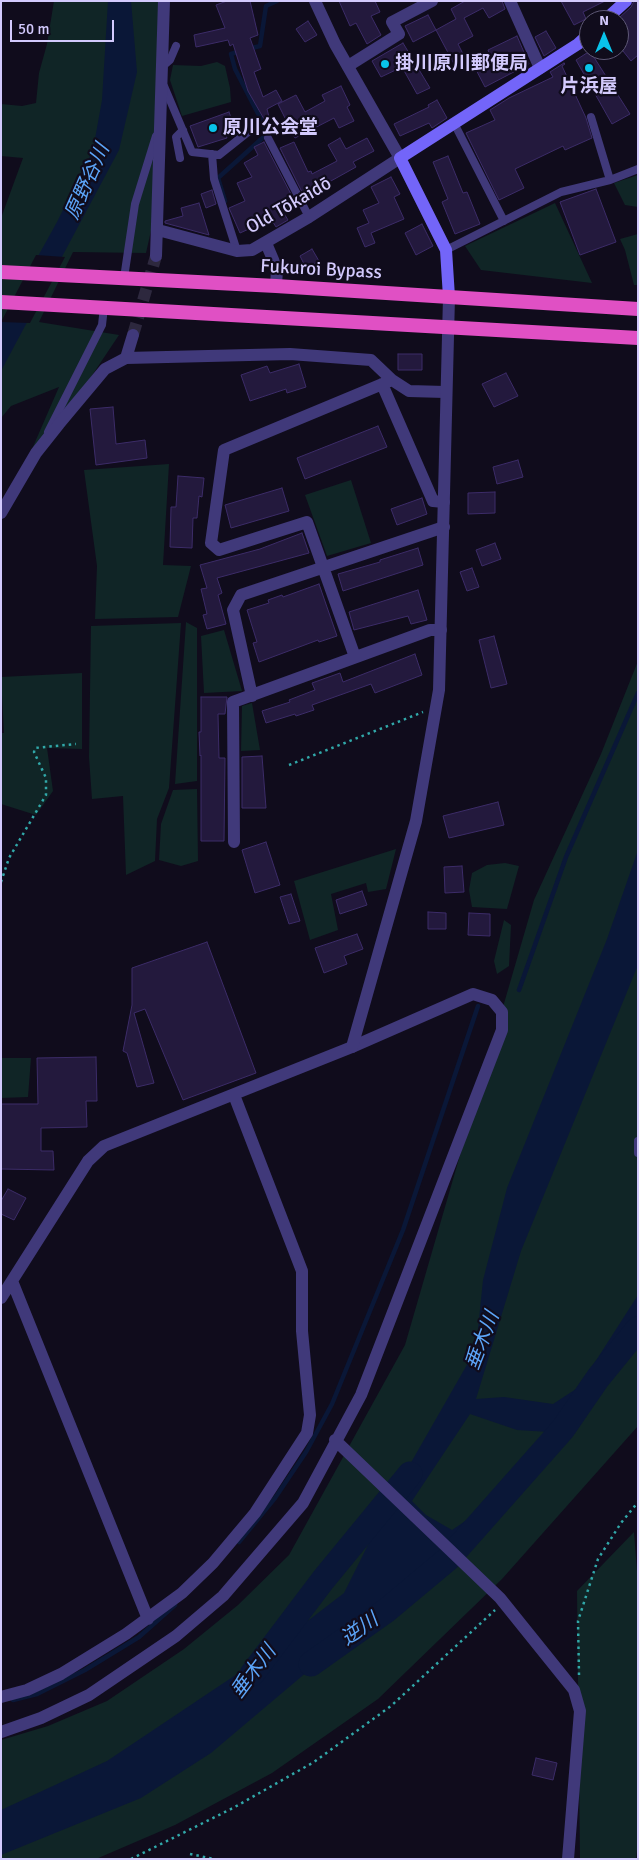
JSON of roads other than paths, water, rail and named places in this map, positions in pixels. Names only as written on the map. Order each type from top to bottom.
[{"type":"highway","name":"Fukuroi Bypass","points":[[1,272],[276,286],[638,309]]},
{"type":"highway","points":[[1,302],[448,329],[638,338]]},
{"type":"main road","points":[[616,10],[626,1]]},
{"type":"main road","points":[[449,297],[446,250],[400,158],[579,43]]},
{"type":"street","points":[[156,256],[162,114],[164,1]]},
{"type":"street","points":[[315,1],[348,66],[400,158]]},
{"type":"street","points":[[348,66],[399,34],[392,22],[432,1]]},
{"type":"street","points":[[510,1],[540,68]]},
{"type":"street","name":"Old Tōkaidō","points":[[158,230],[237,251],[252,250],[309,217],[400,158]]},
{"type":"street","points":[[266,243],[277,269],[276,286]]},
{"type":"street","points":[[352,1047],[416,820],[436,711],[442,630],[445,392],[449,297]]},
{"type":"street","points":[[126,358],[133,335]]},
{"type":"street","points":[[1,513],[36,453],[105,369],[126,358],[290,354],[371,360],[387,382],[433,502],[444,502]]},
{"type":"street","points":[[355,657],[307,522],[219,550],[211,543],[224,450],[387,382],[409,391],[445,392]]},
{"type":"street","points":[[252,696],[233,610],[241,595],[444,526]]},
{"type":"street","points":[[234,842],[233,702],[430,630],[442,630]]},
{"type":"street","points":[[1,1732],[89,1695],[126,1672],[176,1636],[223,1596],[303,1503],[338,1443],[361,1395],[502,1030],[502,1012],[492,1000],[473,994],[352,1047],[104,1146],[88,1161],[2,1296]]},
{"type":"street","points":[[1,1697],[28,1690],[62,1674],[148,1618],[182,1593],[213,1563],[255,1514],[302,1444],[307,1432],[310,1415],[302,1331],[302,1271],[234,1095]]},
{"type":"street","points":[[12,1281],[148,1618]]},
{"type":"street","points":[[338,1443],[501,1600],[574,1690],[580,1711],[568,1859]]},
{"type":"street","points":[[1,1728],[26,1723]]},
{"type":"lane","points":[[163,66],[170,60],[176,46]]},
{"type":"lane","points":[[162,82],[192,152],[219,155],[258,124]]},
{"type":"lane","points":[[124,278],[136,204],[162,114]]},
{"type":"lane","points":[[591,117],[610,180]]},
{"type":"lane","points":[[454,123],[504,220]]},
{"type":"lane","points":[[180,158],[176,137],[182,130]]},
{"type":"lane","points":[[268,138],[309,217]]},
{"type":"lane","points":[[212,154],[214,179],[237,251]]},
{"type":"lane","points":[[446,250],[561,192],[610,180],[638,169]]},
{"type":"lane","points":[[36,453],[102,325],[104,308]]},
{"type":"lane","points":[[638,1141],[638,1153]]},
{"type":"water","name":"原野谷川","points":[[108,1],[131,1],[137,72],[119,150],[1,371],[1,323],[57,222],[93,150],[102,100]]},
{"type":"water","points":[[638,850],[638,965],[521,1251],[476,1399],[504,1397],[553,1404],[579,1387],[638,1295],[638,1331],[469,1535],[211,1753],[141,1798],[1,1855],[1,1810],[107,1761],[249,1666],[344,1593],[397,1487],[476,1349],[483,1280],[507,1188],[607,939]],"holes":[[[470,1414],[517,1430],[549,1432],[477,1513],[452,1530],[426,1515],[412,1501]]]},
{"type":"waterway","points":[[248,49],[260,46],[266,6],[277,1]]},
{"type":"waterway","points":[[225,201],[218,178],[268,133],[235,69],[231,54],[241,51]]},
{"type":"waterway","points":[[519,990],[566,857],[638,693]]},
{"type":"waterway","points":[[239,1542],[275,1498],[306,1452],[332,1404],[403,1230],[478,1006]]},
{"type":"waterway","name":"逆川","points":[[311,1664],[387,1610],[448,1559],[563,1429],[598,1378],[638,1329]]},
{"type":"waterway","name":"垂木川","points":[[252,1674],[323,1580],[410,1474]]},
{"type":"waterway","points":[[13,1700],[37,1694],[85,1670],[139,1637],[175,1605]]},
{"type":"tunnel","points":[[133,335],[156,256]]},
{"type":"place","name":"掛川原川郵便局","points":[[385,64]]},
{"type":"place","name":"片浜屋","points":[[589,68]]},
{"type":"place","name":"原川公会堂","points":[[213,128]]}]
